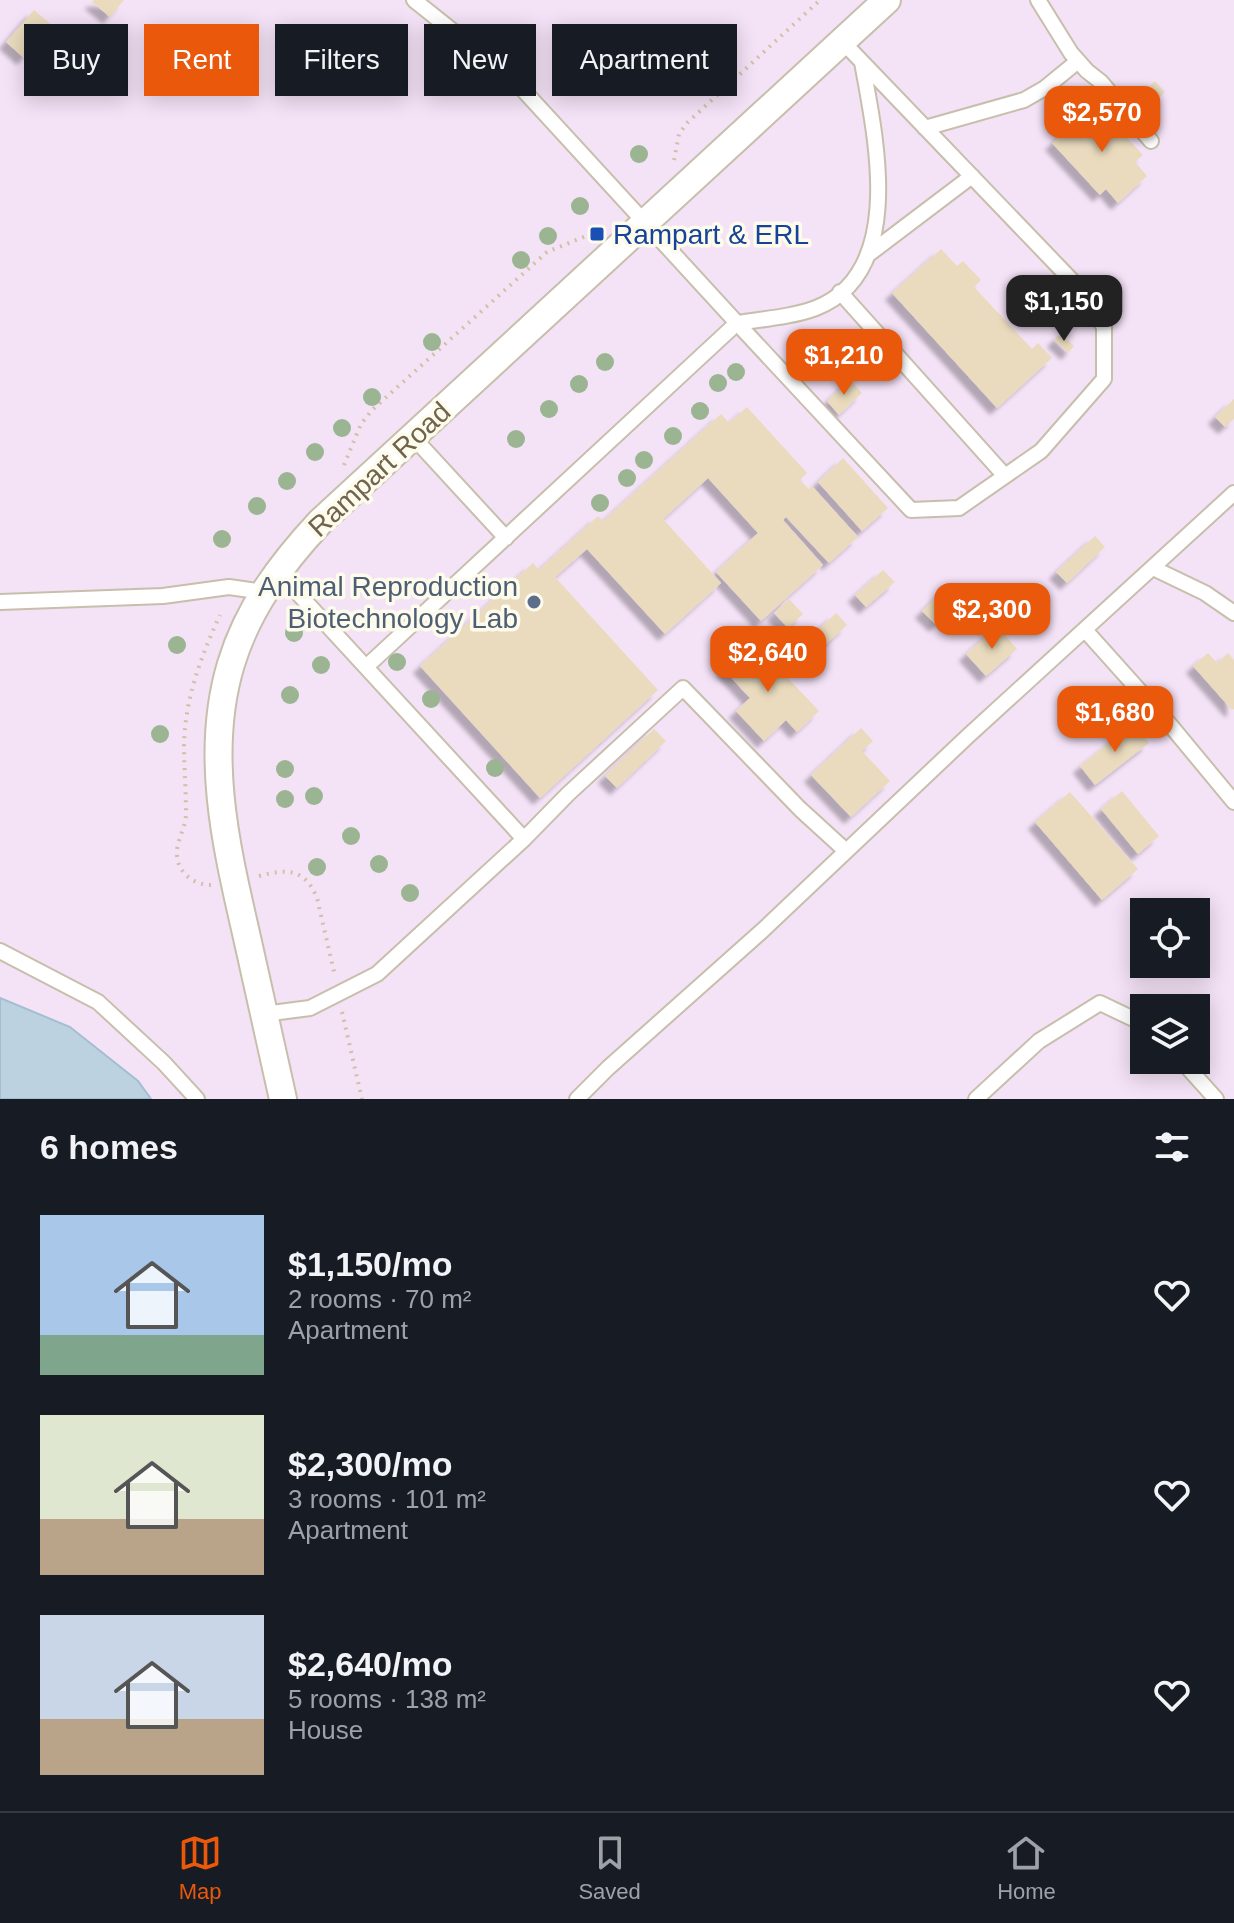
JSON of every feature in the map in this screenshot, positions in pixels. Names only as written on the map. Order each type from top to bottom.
[{"type":"street","name":"Rampart Road","points":[[283,1099],[225,841],[219,776],[220,713],[231,664],[250,619],[270,583],[320,522],[887,0]]},
{"type":"lane","points":[[414,0],[514,80],[911,510],[959,508],[1041,451],[1104,379],[1104,327],[1080,289],[842,41]]},
{"type":"lane","points":[[1038,0],[1071,53],[1101,82],[1151,141]]},
{"type":"lane","points":[[925,128],[1024,100],[1045,88],[1078,61]]},
{"type":"lane","points":[[366,667],[737,323],[817,307],[836,296],[857,276],[869,254],[877,219],[878,174],[874,130],[862,62]]},
{"type":"lane","points":[[869,254],[972,176]]},
{"type":"lane","points":[[840,292],[1005,476]]},
{"type":"lane","points":[[413,437],[506,538]]},
{"type":"lane","points":[[577,1099],[1234,493]]},
{"type":"lane","points":[[1153,568],[1205,593],[1234,613]]},
{"type":"lane","points":[[0,602],[163,596],[270,583],[294,589],[524,839]]},
{"type":"lane","points":[[1085,630],[1234,802]]},
{"type":"lane","points":[[264,1014],[310,1008],[377,974],[683,688],[800,809],[846,851]]},
{"type":"lane","points":[[0,951],[98,1002],[164,1063],[197,1099]]},
{"type":"lane","points":[[976,1099],[1039,1041],[1100,1003],[1130,1017]]},
{"type":"lane","points":[[1194,1074],[1216,1099]]},
{"type":"path","points":[[667,169],[674,160],[679,134],[687,123],[820,0]]},
{"type":"path","points":[[337,472],[345,463],[361,424],[372,410],[547,252],[600,230]]},
{"type":"path","points":[[248,879],[277,871],[291,872],[303,877],[312,886],[335,978]]},
{"type":"path","points":[[342,1012],[362,1099]]},
{"type":"shaded area","points":[[0,0],[1234,0],[1234,1099],[151,1099],[138,1081],[70,1027],[0,998]]},
{"type":"water","points":[[0,998],[70,1027],[138,1081],[151,1099],[0,1099]]},
{"type":"building","points":[[124,0],[110,17],[92,2]]},
{"type":"building","points":[[34,10],[51,24],[24,24],[24,58],[6,42]]},
{"type":"building","points":[[1155,81],[1165,92],[1144,112],[1134,100]]},
{"type":"building","points":[[1095,103],[1143,155],[1135,162],[1147,176],[1118,203],[1106,189],[1100,195],[1052,143]]},
{"type":"building","points":[[941,249],[957,266],[963,261],[981,280],[974,287],[1032,349],[1038,343],[1052,358],[997,408],[892,293]]},
{"type":"building","points":[[1061,333],[1074,346],[1068,353],[1054,340]]},
{"type":"building","points":[[850,380],[862,393],[839,415],[827,401]]},
{"type":"building","points":[[1234,399],[1234,419],[1225,427],[1215,417]]},
{"type":"building","name":"Animal Reproduction Biotechnology Lab","points":[[747,407],[807,473],[800,480],[809,489],[812,486],[858,537],[829,563],[786,517],[783,520],[823,565],[761,621],[716,572],[758,533],[708,478],[663,519],[721,583],[665,634],[587,549],[555,577],[658,690],[540,798],[420,666],[533,563],[539,570],[598,516],[603,521],[721,414],[729,423]]},
{"type":"building","points":[[843,458],[888,508],[862,531],[818,482]]},
{"type":"building","points":[[1095,536],[1105,547],[1067,583],[1056,572]]},
{"type":"building","points":[[883,570],[895,582],[866,607],[855,595]]},
{"type":"building","points":[[944,590],[958,605],[936,625],[922,611]]},
{"type":"building","points":[[789,599],[803,614],[788,628],[774,613]]},
{"type":"building","points":[[836,613],[847,625],[818,652],[807,640]]},
{"type":"building","points":[[997,626],[1017,649],[986,676],[966,654]]},
{"type":"building","points":[[753,641],[819,711],[797,732],[786,720],[764,741],[736,711],[750,698],[723,669]]},
{"type":"building","points":[[1208,653],[1217,663],[1228,653],[1234,660],[1232,710],[1193,666]]},
{"type":"building","points":[[1134,723],[1149,743],[1095,785],[1080,766]]},
{"type":"building","points":[[861,728],[873,741],[862,751],[890,781],[851,817],[811,775]]},
{"type":"building","points":[[654,729],[666,741],[617,788],[605,776]]},
{"type":"building","points":[[1122,791],[1159,836],[1138,854],[1101,809]]},
{"type":"building","points":[[1070,792],[1138,869],[1102,900],[1035,822]]},
{"type":"place","name":"Rampart & ERL","points":[[597,234]]},
{"type":"place","name":"Animal Reproduction Biotechnology Lab","points":[[534,602]]}]
